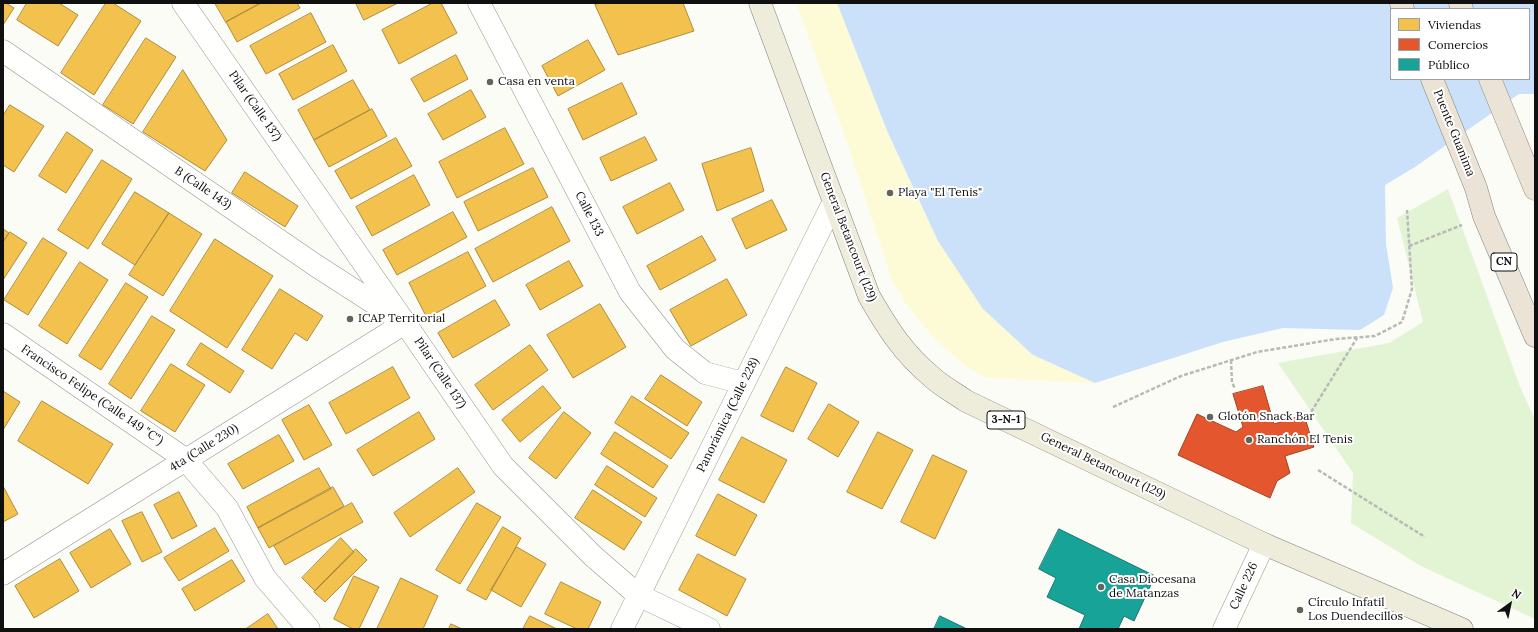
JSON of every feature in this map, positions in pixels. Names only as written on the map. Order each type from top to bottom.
[{"type":"highway","name":"Puente Guanima","points":[[1432,80],[1476,188],[1484,216],[1535,336]]},
{"type":"highway","points":[[1490,80],[1535,188]]},
{"type":"main road","name":"General Betancourt (129)","points":[[760,3],[869,296],[890,332],[911,358],[934,380],[966,400],[1264,544],[1462,629]]},
{"type":"street","name":"Pilar (Calle 137)","points":[[183,3],[503,466],[593,556],[638,595],[709,629]]},
{"type":"street","name":"Calle 133","points":[[479,3],[630,292],[675,349],[706,373],[743,383]]},
{"type":"street","name":"B (Calle 143)","points":[[3,52],[315,265],[405,323]]},
{"type":"street","name":"Panorámica (Calle 228)","points":[[622,629],[834,201]]},
{"type":"street","name":"4ta (Calle 230)","points":[[3,574],[405,323]]},
{"type":"street","name":"Francisco Felipe (Calle 149 \"C\")","points":[[3,334],[185,459],[227,508],[265,578],[309,629]]},
{"type":"street","name":"Calle 226","points":[[1224,629],[1264,544]]},
{"type":"path","points":[[1114,407],[1181,376],[1257,352],[1336,339],[1375,336],[1402,322],[1412,289],[1406,210]]},
{"type":"path","points":[[1409,246],[1468,222]]},
{"type":"path","points":[[1308,417],[1358,338]]},
{"type":"path","points":[[1230,360],[1232,382],[1235,389]]},
{"type":"path","points":[[1318,470],[1425,537]]},
{"type":"green space","points":[[1448,189],[1519,384],[1535,420],[1535,619],[1421,566],[1351,523],[1353,473],[1278,363],[1389,343],[1423,322],[1397,218]]},
{"type":"sand","name":"Playa \"El Tenis\"","points":[[796,3],[837,3],[888,133],[938,241],[1033,355],[1095,383],[987,378],[968,368],[935,339],[906,304],[892,280],[848,145]]},
{"type":"water","points":[[837,3],[1535,3],[1535,94],[1519,94],[1415,167],[1385,185],[1386,244],[1393,288],[1384,315],[1360,330],[1283,328],[1223,342],[1095,383],[1033,355],[983,309],[938,241],[888,133]]},
{"type":"building: Viviendas","points":[[3,3],[6,3],[14,8],[3,25]]},
{"type":"building: Viviendas","points":[[27,3],[59,3],[78,15],[58,46],[17,20]]},
{"type":"building: Viviendas","points":[[106,3],[113,3],[141,21],[94,95],[61,73]]},
{"type":"building: Viviendas","points":[[215,3],[261,3],[226,22]]},
{"type":"building: Viviendas","points":[[261,3],[297,3],[300,8],[237,42],[226,22]]},
{"type":"building: Viviendas","points":[[356,3],[398,3],[364,20]]},
{"type":"building: Viviendas","points":[[433,3],[441,3],[457,33],[399,64],[382,30]]},
{"type":"building: Viviendas","points":[[601,3],[683,3],[694,31],[618,55],[595,5]]},
{"type":"building: Viviendas","points":[[311,13],[326,42],[266,74],[250,46]]},
{"type":"building: Viviendas","points":[[146,38],[176,57],[133,124],[103,105]]},
{"type":"building: Viviendas","points":[[588,40],[605,70],[558,96],[542,66]]},
{"type":"building: Viviendas","points":[[333,45],[347,71],[293,100],[279,74]]},
{"type":"building: Viviendas","points":[[456,55],[468,79],[424,102],[411,79]]},
{"type":"building: Viviendas","points":[[183,70],[227,140],[205,171],[143,132]]},
{"type":"building: Viviendas","points":[[353,80],[370,110],[314,140],[298,110]]},
{"type":"building: Viviendas","points":[[622,83],[637,114],[583,140],[568,109]]},
{"type":"building: Viviendas","points":[[471,90],[486,117],[443,140],[428,114]]},
{"type":"building: Viviendas","points":[[10,105],[44,126],[14,172],[3,165],[3,116]]},
{"type":"building: Viviendas","points":[[372,109],[387,136],[329,167],[314,140]]},
{"type":"building: Viviendas","points":[[505,128],[524,164],[457,198],[439,162]]},
{"type":"building: Viviendas","points":[[67,132],[93,150],[66,193],[39,176]]},
{"type":"building: Viviendas","points":[[645,137],[657,160],[611,181],[600,158]]},
{"type":"building: Viviendas","points":[[396,138],[412,166],[351,199],[335,171]]},
{"type":"building: Viviendas","points":[[751,148],[764,191],[717,211],[702,164]]},
{"type":"building: Viviendas","points":[[102,160],[132,179],[88,249],[58,230]]},
{"type":"building: Viviendas","points":[[533,168],[548,197],[478,231],[464,202]]},
{"type":"building: Viviendas","points":[[245,172],[298,206],[285,227],[232,193]]},
{"type":"building: Viviendas","points":[[414,175],[430,205],[372,236],[356,207]]},
{"type":"building: Viviendas","points":[[670,183],[684,210],[637,234],[623,207]]},
{"type":"building: Viviendas","points":[[135,192],[169,213],[135,265],[102,244]]},
{"type":"building: Viviendas","points":[[772,200],[787,230],[746,249],[732,219]]},
{"type":"building: Viviendas","points":[[552,207],[570,241],[493,282],[475,249]]},
{"type":"building: Viviendas","points":[[453,212],[467,237],[397,275],[383,250]]},
{"type":"building: Viviendas","points":[[169,213],[202,234],[163,296],[129,275]]},
{"type":"building: Viviendas","points":[[3,229],[9,233],[3,242]]},
{"type":"building: Viviendas","points":[[10,232],[27,243],[3,280],[3,242]]},
{"type":"building: Viviendas","points":[[702,236],[716,260],[660,290],[647,266]]},
{"type":"building: Viviendas","points":[[43,238],[67,253],[28,315],[4,300]]},
{"type":"building: Viviendas","points":[[215,239],[273,276],[227,348],[170,311]]},
{"type":"building: Viviendas","points":[[468,252],[486,286],[427,318],[409,283]]},
{"type":"building: Viviendas","points":[[569,261],[583,286],[540,310],[526,285]]},
{"type":"building: Viviendas","points":[[80,262],[108,280],[67,344],[39,326]]},
{"type":"building: Viviendas","points":[[727,279],[747,315],[691,346],[670,310]]},
{"type":"building: Viviendas","points":[[126,283],[148,297],[101,370],[79,356]]},
{"type":"building: Viviendas","points":[[280,289],[323,316],[307,341],[295,333],[272,369],[242,350]]},
{"type":"building: Viviendas","points":[[495,300],[510,325],[453,358],[438,333]]},
{"type":"building: Viviendas","points":[[600,304],[626,347],[573,378],[547,335]]},
{"type":"building: Viviendas","points":[[152,316],[175,330],[131,399],[109,384]]},
{"type":"building: Viviendas","points":[[201,343],[244,371],[230,393],[187,365]]},
{"type":"building: Viviendas","points":[[530,345],[548,370],[493,410],[475,385]]},
{"type":"building: Viviendas","points":[[171,364],[205,385],[175,432],[141,411]]},
{"type":"building: Viviendas","points":[[393,367],[410,398],[346,434],[329,403]]},
{"type":"building: Viviendas","points":[[786,367],[817,383],[793,432],[761,416]]},
{"type":"building: Viviendas","points":[[661,375],[702,402],[687,426],[645,399]]},
{"type":"building: Viviendas","points":[[543,386],[561,408],[520,442],[502,420]]},
{"type":"building: Viviendas","points":[[3,391],[20,402],[3,430]]},
{"type":"building: Viviendas","points":[[632,396],[689,433],[671,459],[615,423]]},
{"type":"building: Viviendas","points":[[42,401],[113,444],[88,484],[18,441]]},
{"type":"building: Viviendas","points":[[829,404],[859,422],[838,457],[808,439]]},
{"type":"building: Viviendas","points":[[309,405],[332,445],[304,460],[282,420]]},
{"type":"building: Viviendas","points":[[419,412],[435,439],[373,476],[357,450]]},
{"type":"building: Viviendas","points":[[564,412],[591,433],[556,479],[529,458]]},
{"type":"building: Viviendas","points":[[615,432],[668,466],[653,488],[601,454]]},
{"type":"building: Viviendas","points":[[878,432],[913,450],[882,509],[847,492]]},
{"type":"building: Viviendas","points":[[279,435],[294,461],[243,489],[228,464]]},
{"type":"building: Viviendas","points":[[742,437],[787,460],[764,503],[719,480]]},
{"type":"building: Viviendas","points":[[933,455],[967,471],[935,539],[901,522]]},
{"type":"building: Viviendas","points":[[607,466],[657,498],[645,517],[595,485]]},
{"type":"building: Viviendas","points":[[319,468],[331,489],[258,528],[247,507]]},
{"type":"building: Viviendas","points":[[458,468],[475,492],[410,537],[394,513]]},
{"type":"building: Viviendas","points":[[3,486],[18,514],[3,522]]},
{"type":"building: Viviendas","points":[[333,487],[344,506],[269,548],[258,528]]},
{"type":"building: Viviendas","points":[[593,490],[642,522],[624,550],[575,518]]},
{"type":"building: Viviendas","points":[[179,492],[197,526],[172,539],[154,505]]},
{"type":"building: Viviendas","points":[[718,494],[757,515],[735,556],[696,536]]},
{"type":"building: Viviendas","points":[[352,503],[363,522],[285,565],[274,546]]},
{"type":"building: Viviendas","points":[[477,503],[501,517],[460,584],[436,570]]},
{"type":"building: Viviendas","points":[[142,512],[162,552],[142,562],[122,521]]},
{"type":"building: Viviendas","points":[[503,527],[521,538],[486,600],[467,590]]},
{"type":"building: Viviendas","points":[[215,528],[229,551],[179,581],[164,558]]},
{"type":"building: Viviendas","points":[[110,529],[131,564],[91,588],[70,553]]},
{"type":"building: Viviendas","points":[[341,538],[354,552],[315,591],[302,578]]},
{"type":"building: Viviendas","points":[[517,547],[546,564],[521,607],[491,590]]},
{"type":"building: Viviendas","points":[[356,549],[367,560],[325,602],[314,592]]},
{"type":"building: Viviendas","points":[[698,554],[746,579],[727,616],[679,590]]},
{"type":"building: Viviendas","points":[[60,559],[79,591],[34,618],[15,586]]},
{"type":"building: Viviendas","points":[[232,560],[245,581],[195,611],[182,589]]},
{"type":"building: Viviendas","points":[[354,576],[379,587],[359,629],[353,629],[334,619]]},
{"type":"building: Viviendas","points":[[401,578],[438,596],[423,629],[377,629]]},
{"type":"building: Viviendas","points":[[561,582],[601,602],[588,629],[577,629],[545,614]]},
{"type":"building: Viviendas","points":[[268,614],[278,629],[246,629]]},
{"type":"building: Viviendas","points":[[530,616],[557,629],[523,629]]},
{"type":"building: Viviendas","points":[[451,624],[462,629],[449,629]]},
{"type":"building: Comercios","name":"Ranchón El Tenis","points":[[1263,386],[1274,424],[1304,415],[1314,447],[1285,456],[1290,473],[1277,481],[1270,498],[1178,455],[1197,414],[1236,432],[1243,427],[1233,394]]},
{"type":"building: Público","name":"Casa Diocesana de Matanzas","points":[[1059,529],[1155,576],[1134,621],[1124,616],[1118,629],[1079,629],[1085,615],[1047,597],[1056,578],[1039,569]]},
{"type":"building: Público","points":[[940,616],[967,629],[934,629]]},
{"type":"place","name":"Casa en venta","points":[[490,82]]},
{"type":"place","name":"Playa \"El Tenis\"","points":[[890,193]]},
{"type":"place","name":"ICAP Territorial","points":[[350,319]]},
{"type":"place","name":"Glotón Snack Bar","points":[[1210,417]]},
{"type":"place","name":"Ranchón El Tenis","points":[[1249,440]]},
{"type":"place","name":"Casa Diocesana de Matanzas","points":[[1101,587]]},
{"type":"place","name":"Círculo Infatil Los Duendecillos","points":[[1300,610]]}]
